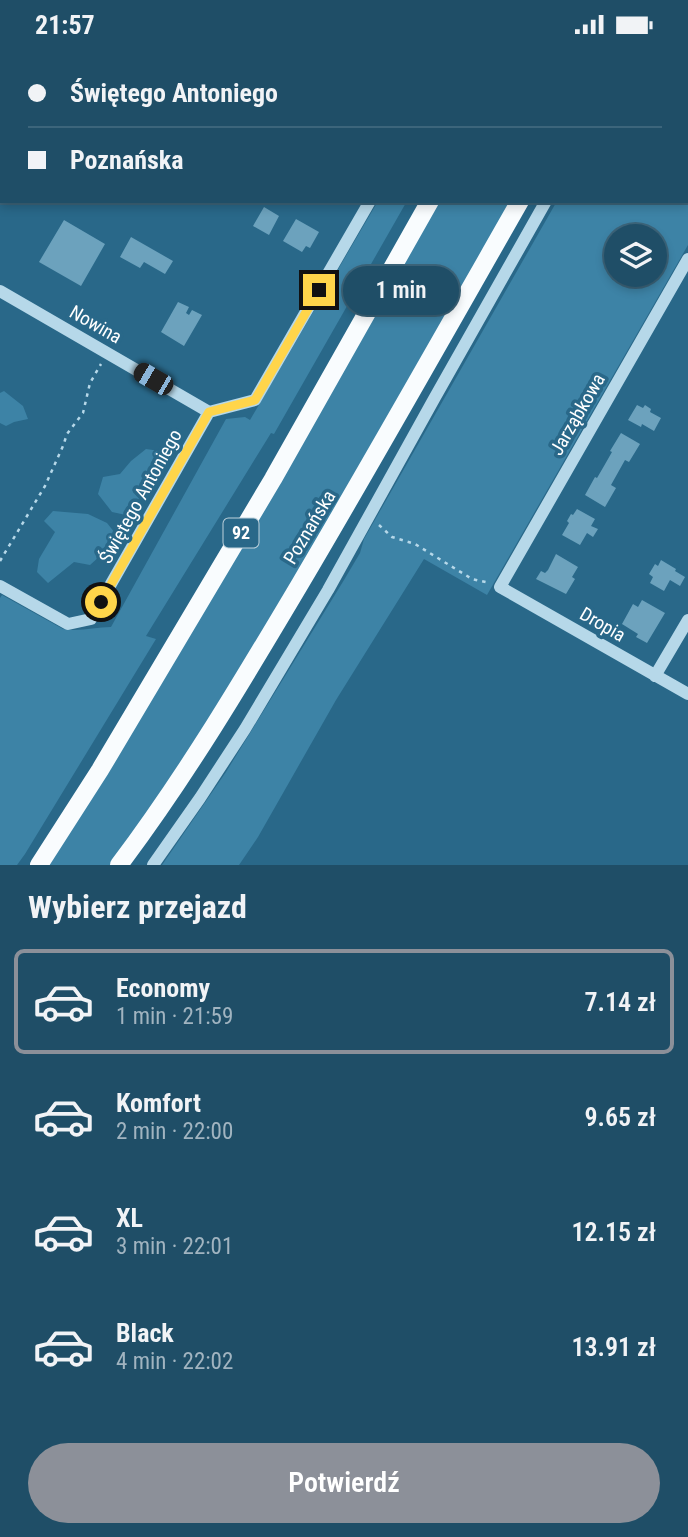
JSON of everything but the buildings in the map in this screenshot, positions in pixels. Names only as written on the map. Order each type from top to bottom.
[{"type":"main road","name":"92","points":[[38,863],[100,770],[266,490],[429,203]]},
{"type":"main road","name":"Poznańska","points":[[119,865],[174,787],[271,633],[519,203]]},
{"type":"street","points":[[209,412],[255,400],[369,203]]},
{"type":"street","points":[[153,865],[246,729],[328,590],[545,203]]},
{"type":"street","name":"Jarząbkowa","points":[[500,587],[684,275],[688,259]]},
{"type":"street","name":"Nowina","points":[[0,291],[209,412]]},
{"type":"street","name":"Świętego Antoniego","points":[[0,586],[68,624],[91,619],[209,412]]},
{"type":"street","name":"Dropia","points":[[500,587],[688,694]]},
{"type":"street","points":[[655,676],[688,619]]},
{"type":"path","points":[[0,561],[45,487],[67,433],[83,413],[90,383],[108,353]]},
{"type":"path","points":[[367,519],[392,537],[415,544],[472,579],[500,587]]},
{"type":"shaded area","points":[[377,203],[406,203],[274,434],[271,433],[146,636],[156,639],[25,854],[17,865],[0,865],[0,598],[2,595],[63,629],[111,627],[226,419],[245,417],[250,420]]},
{"type":"shaded area","points":[[437,203],[510,203],[307,556],[218,705],[155,802],[110,865],[48,865]]},
{"type":"shaded area","points":[[556,203],[688,203],[688,245],[667,282],[667,224],[604,224],[604,287],[664,287],[487,595],[424,559],[336,700],[258,837],[239,865],[162,865],[226,772],[360,553],[364,539]]},
{"type":"shaded area","points":[[4,391],[23,406],[28,419],[6,426],[0,423],[0,393]]},
{"type":"shaded area","points":[[146,449],[167,452],[168,462],[126,515],[112,512],[98,494],[103,477],[120,474]]},
{"type":"shaded area","points":[[53,511],[88,514],[107,523],[115,533],[110,547],[90,565],[74,562],[48,583],[37,572],[39,559],[55,532],[44,521]]},
{"type":"route","points":[[101,602],[209,412],[255,400],[319,290]]}]
